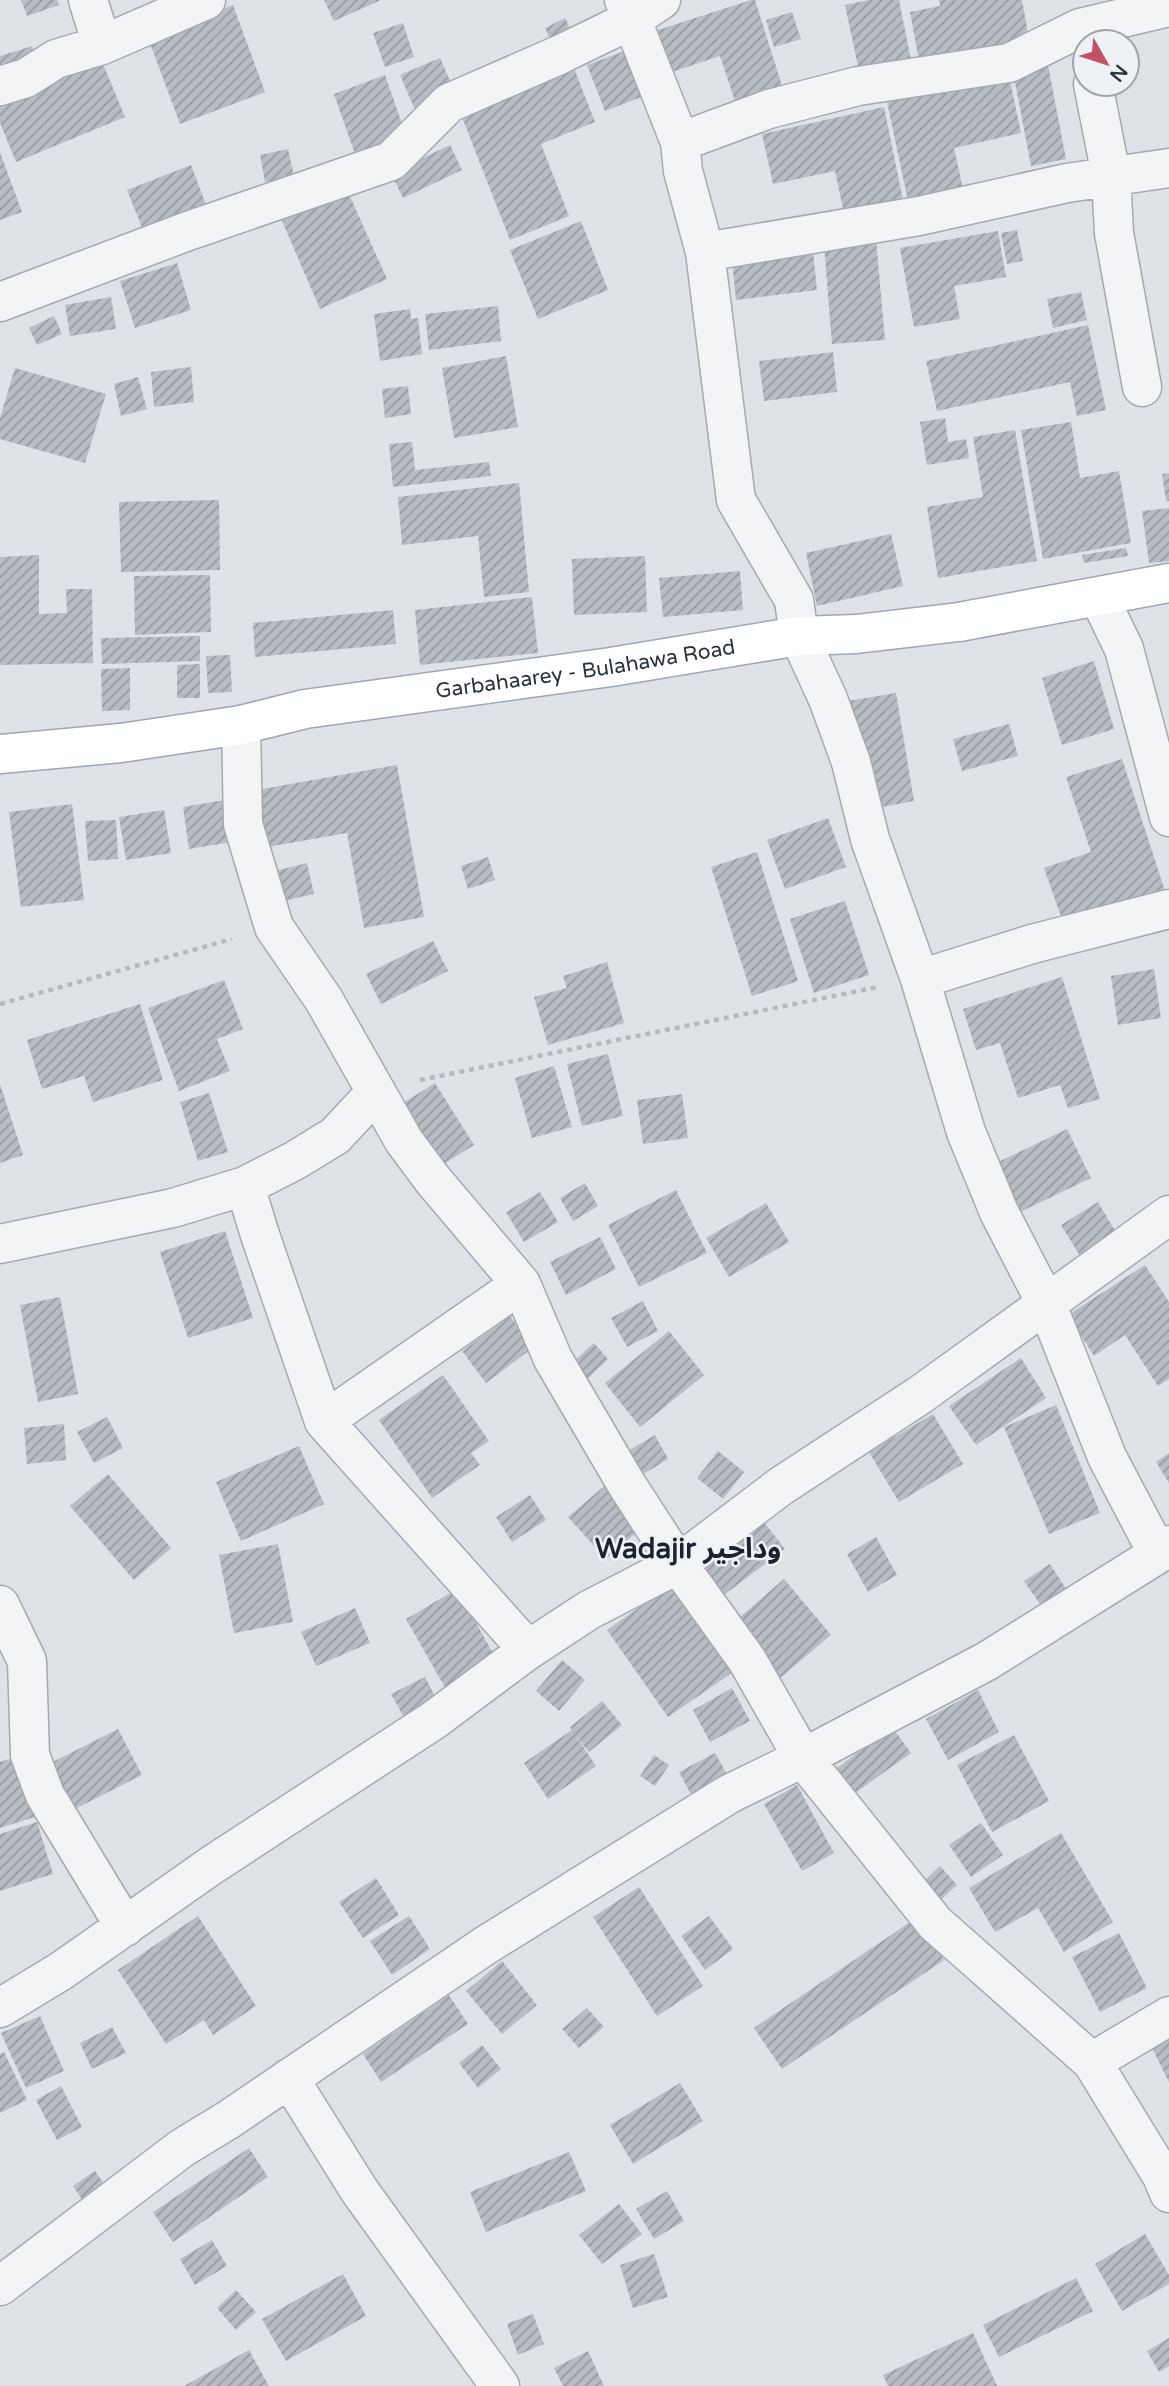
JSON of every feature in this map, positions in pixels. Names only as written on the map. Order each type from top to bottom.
[{"type":"main road","name":"Garbahaarey - Bulahawa Road","points":[[0,754],[121,743],[241,725],[306,709],[611,667],[799,636],[856,634],[959,622],[1169,583]]},
{"type":"street","points":[[88,0],[102,45]]},
{"type":"street","points":[[0,86],[26,78],[56,59],[102,45],[206,0]]},
{"type":"street","points":[[0,302],[188,231],[391,161],[449,103],[559,55],[639,7],[680,142],[683,171],[705,252],[736,500],[794,600],[799,636],[828,699],[851,762],[870,839],[920,979],[966,1132],[999,1212],[1046,1305],[1107,1457],[1163,1549],[987,1661],[729,1794],[486,1945],[228,2120],[182,2148],[0,2286]]},
{"type":"street","points":[[680,142],[769,109],[858,86],[1009,63],[1080,25],[1169,7]]},
{"type":"street","points":[[1096,98],[1111,175],[1114,233],[1142,387]]},
{"type":"street","points":[[705,252],[919,216],[1030,190],[1111,175],[1169,168]]},
{"type":"street","points":[[1099,597],[1124,649],[1169,817]]},
{"type":"street","points":[[241,725],[243,824],[274,927],[324,1000],[404,1141],[433,1180],[521,1284],[553,1359],[627,1485],[678,1564],[747,1660],[803,1758],[935,1923],[1092,2062],[1169,2193]]},
{"type":"street","points":[[920,979],[1032,944],[1169,909]]},
{"type":"street","points":[[0,1244],[173,1208],[245,1186],[335,1136],[376,1092]]},
{"type":"street","points":[[245,1186],[324,1421],[528,1650]]},
{"type":"street","points":[[0,2008],[61,1971],[212,1865],[434,1720],[528,1650],[589,1611],[678,1564],[781,1486],[920,1395],[1169,1215]]},
{"type":"street","points":[[324,1421],[521,1284]]},
{"type":"street","points":[[0,1605],[27,1661],[14,1723],[45,1795],[125,1927]]},
{"type":"street","points":[[1092,2062],[1169,2016]]},
{"type":"street","points":[[289,2078],[359,2190],[500,2386]]},
{"type":"path","points":[[0,1004],[274,927]]},
{"type":"path","points":[[376,1092],[443,1074],[920,979]]},
{"type":"building","points":[[21,0],[57,0],[59,5],[27,16]]},
{"type":"building","points":[[324,0],[381,0],[334,21]]},
{"type":"building","points":[[755,0],[783,89],[736,104],[720,56],[672,72],[658,30]]},
{"type":"building","points":[[869,0],[899,0],[912,65],[860,76],[845,5]]},
{"type":"building","points":[[939,0],[1022,0],[1031,51],[921,72],[910,12],[940,6]]},
{"type":"building","points":[[233,5],[265,92],[180,124],[148,38]]},
{"type":"building","points":[[792,12],[801,39],[774,47],[766,20]]},
{"type":"building","points":[[565,18],[576,40],[555,50],[545,28]]},
{"type":"building","points":[[403,23],[414,57],[385,67],[373,33]]},
{"type":"building","points":[[32,46],[38,67],[0,78],[0,56]]},
{"type":"building","points":[[627,50],[644,96],[605,111],[587,65]]},
{"type":"building","points":[[440,58],[455,92],[415,110],[400,75]]},
{"type":"building","points":[[101,59],[125,117],[16,162],[0,123],[0,102]]},
{"type":"building","points":[[1048,65],[1066,159],[1031,166],[1013,72]]},
{"type":"building","points":[[574,68],[595,122],[541,144],[569,216],[510,240],[460,112]]},
{"type":"building","points":[[385,75],[406,135],[355,154],[334,94]]},
{"type":"building","points":[[1009,76],[1021,133],[954,148],[963,189],[908,201],[887,102]]},
{"type":"building","points":[[884,107],[904,205],[845,218],[835,171],[773,184],[762,134]]},
{"type":"building","points":[[450,145],[462,170],[403,198],[391,173]]},
{"type":"building","points":[[288,149],[294,176],[265,182],[260,155]]},
{"type":"building","points":[[0,152],[22,212],[0,220]]},
{"type":"building","points":[[191,165],[208,210],[145,235],[127,190]]},
{"type":"building","points":[[348,192],[387,279],[320,309],[282,221]]},
{"type":"building","points":[[581,221],[608,290],[538,319],[510,250]]},
{"type":"building","points":[[875,228],[885,340],[832,344],[823,233]]},
{"type":"building","points":[[1017,230],[1023,261],[1007,264],[1001,233]]},
{"type":"building","points":[[998,231],[1006,277],[954,286],[960,319],[914,327],[900,248]]},
{"type":"building","points":[[812,242],[817,290],[736,300],[731,251]]},
{"type":"building","points":[[177,263],[191,310],[135,328],[120,281]]},
{"type":"building","points":[[1081,292],[1087,320],[1053,328],[1047,299]]},
{"type":"building","points":[[111,297],[116,329],[70,336],[65,305]]},
{"type":"building","points":[[498,306],[501,341],[429,350],[425,314]]},
{"type":"building","points":[[410,309],[411,319],[418,318],[422,354],[380,361],[374,314]]},
{"type":"building","points":[[54,316],[62,334],[37,345],[29,328]]},
{"type":"building","points":[[1088,325],[1106,410],[1077,416],[1070,382],[937,411],[926,361]]},
{"type":"building","points":[[833,352],[837,392],[764,401],[759,361]]},
{"type":"building","points":[[506,356],[518,427],[454,438],[442,368]]},
{"type":"building","points":[[191,367],[194,402],[154,407],[151,372]]},
{"type":"building","points":[[15,368],[106,394],[85,463],[0,439],[0,418]]},
{"type":"building","points":[[138,377],[147,409],[121,416],[114,384]]},
{"type":"building","points":[[408,386],[411,414],[385,418],[382,389]]},
{"type":"building","points":[[945,418],[948,442],[966,439],[969,458],[927,465],[920,422]]},
{"type":"building","points":[[1071,422],[1080,478],[1119,471],[1131,543],[1043,559],[1021,430]]},
{"type":"building","points":[[1015,430],[1037,561],[938,578],[927,507],[983,497],[973,437]]},
{"type":"building","points":[[412,442],[415,470],[489,462],[491,476],[393,487],[389,444]]},
{"type":"building","points":[[1169,473],[1169,501],[1166,501],[1162,474]]},
{"type":"building","points":[[519,483],[529,592],[484,597],[478,536],[402,545],[398,497]]},
{"type":"building","points":[[219,500],[220,570],[121,572],[119,502]]},
{"type":"building","points":[[1169,508],[1169,561],[1149,563],[1142,511]]},
{"type":"building","points":[[891,534],[903,586],[817,606],[806,553]]},
{"type":"building","points":[[1126,548],[1128,556],[1084,563],[1082,555]]},
{"type":"building","points":[[39,555],[39,614],[67,613],[66,589],[92,589],[93,663],[0,665],[0,557]]},
{"type":"building","points":[[645,556],[647,612],[574,615],[572,559]]},
{"type":"building","points":[[740,571],[743,610],[663,617],[659,578]]},
{"type":"building","points":[[210,575],[211,632],[135,635],[134,576]]},
{"type":"building","points":[[532,597],[538,653],[420,665],[415,610]]},
{"type":"building","points":[[393,610],[396,644],[255,657],[253,623]]},
{"type":"building","points":[[200,636],[200,661],[102,664],[101,638]]},
{"type":"building","points":[[230,655],[232,692],[208,693],[206,656]]},
{"type":"building","points":[[1094,661],[1114,729],[1062,745],[1042,678]]},
{"type":"building","points":[[200,664],[200,698],[177,698],[177,665]]},
{"type":"building","points":[[130,668],[130,710],[102,711],[101,669]]},
{"type":"building","points":[[896,693],[914,801],[866,810],[848,701]]},
{"type":"building","points":[[1009,724],[1018,756],[962,771],[953,739]]},
{"type":"building","points":[[1122,759],[1166,894],[1065,928],[1044,868],[1091,852],[1066,777]]},
{"type":"building","points":[[397,765],[424,917],[364,928],[347,833],[256,849],[246,792]]},
{"type":"building","points":[[231,799],[238,841],[189,849],[183,807]]},
{"type":"building","points":[[72,804],[84,900],[21,907],[9,812]]},
{"type":"building","points":[[164,810],[171,853],[126,860],[119,817]]},
{"type":"building","points":[[828,818],[846,867],[785,889],[767,840]]},
{"type":"building","points":[[116,820],[118,859],[88,861],[85,821]]},
{"type":"building","points":[[757,852],[798,981],[752,996],[711,867]]},
{"type":"building","points":[[488,857],[495,880],[468,889],[461,866]]},
{"type":"building","points":[[307,863],[314,894],[279,902],[271,872]]},
{"type":"building","points":[[845,901],[869,975],[814,993],[790,919]]},
{"type":"building","points":[[433,941],[448,971],[381,1004],[366,974]]},
{"type":"building","points":[[607,962],[624,1023],[548,1045],[534,997],[567,988],[563,976]]},
{"type":"building","points":[[1154,969],[1161,1018],[1118,1025],[1111,976]]},
{"type":"building","points":[[1062,977],[1100,1099],[1068,1108],[1060,1085],[1018,1098],[1000,1043],[976,1050],[963,1009]]},
{"type":"building","points":[[224,980],[243,1029],[217,1039],[230,1071],[179,1091],[148,1008]]},
{"type":"building","points":[[140,1004],[163,1080],[93,1102],[84,1076],[42,1089],[27,1040]]},
{"type":"building","points":[[608,1054],[623,1116],[582,1126],[567,1064]]},
{"type":"building","points":[[554,1066],[572,1127],[532,1138],[515,1078]]},
{"type":"building","points":[[435,1083],[474,1145],[442,1165],[403,1103]]},
{"type":"building","points":[[0,1084],[23,1155],[0,1163]]},
{"type":"building","points":[[209,1093],[228,1152],[198,1161],[180,1102]]},
{"type":"building","points":[[682,1094],[688,1138],[643,1144],[637,1100]]},
{"type":"building","points":[[1067,1129],[1091,1178],[1018,1213],[994,1164]]},
{"type":"building","points":[[585,1183],[598,1206],[573,1221],[560,1198]]},
{"type":"building","points":[[676,1190],[707,1253],[639,1287],[608,1225]]},
{"type":"building","points":[[540,1192],[558,1222],[524,1242],[506,1212]]},
{"type":"building","points":[[1098,1202],[1121,1241],[1085,1264],[1061,1225]]},
{"type":"building","points":[[766,1203],[789,1242],[729,1277],[706,1238]]},
{"type":"building","points":[[225,1231],[253,1318],[188,1338],[160,1252]]},
{"type":"building","points":[[600,1237],[616,1269],[566,1295],[550,1262]]},
{"type":"building","points":[[1145,1265],[1169,1302],[1169,1379],[1158,1386],[1125,1335],[1094,1356],[1068,1315]]},
{"type":"building","points":[[60,1297],[78,1394],[38,1402],[20,1305]]},
{"type":"building","points":[[643,1301],[658,1331],[627,1347],[611,1318]]},
{"type":"building","points":[[510,1316],[533,1348],[486,1383],[462,1351]]},
{"type":"building","points":[[669,1331],[704,1375],[640,1427],[605,1383]]},
{"type":"building","points":[[594,1343],[608,1359],[585,1381],[570,1365]]},
{"type":"building","points":[[1021,1358],[1046,1398],[976,1445],[949,1406]]},
{"type":"building","points":[[443,1375],[489,1441],[471,1453],[480,1465],[432,1498],[379,1420]]},
{"type":"building","points":[[1056,1405],[1100,1513],[1049,1534],[1004,1427]]},
{"type":"building","points":[[933,1414],[963,1464],[899,1502],[869,1452]]},
{"type":"building","points":[[107,1417],[123,1448],[94,1463],[77,1432]]},
{"type":"building","points":[[64,1424],[66,1460],[27,1464],[24,1428]]},
{"type":"building","points":[[655,1435],[668,1459],[637,1478],[623,1454]]},
{"type":"building","points":[[299,1446],[324,1504],[241,1541],[216,1482]]},
{"type":"building","points":[[718,1451],[744,1472],[723,1499],[697,1478]]},
{"type":"building","points":[[1169,1453],[1169,1483],[1156,1462]]},
{"type":"building","points":[[108,1474],[171,1548],[134,1580],[70,1506]]},
{"type":"building","points":[[609,1482],[646,1524],[606,1559],[568,1517]]},
{"type":"building","points":[[530,1495],[546,1520],[512,1542],[496,1517]]},
{"type":"building","points":[[764,1522],[785,1549],[721,1597],[701,1570]]},
{"type":"building","points":[[876,1537],[897,1575],[868,1592],[847,1554]]},
{"type":"building","points":[[278,1544],[293,1622],[234,1633],[219,1555]]},
{"type":"building","points":[[1050,1564],[1069,1593],[1044,1610],[1024,1581]]},
{"type":"building","points":[[784,1579],[831,1635],[779,1679],[732,1624]]},
{"type":"building","points":[[678,1580],[739,1668],[668,1717],[607,1630]]},
{"type":"building","points":[[457,1589],[498,1662],[447,1691],[406,1619]]},
{"type":"building","points":[[355,1608],[370,1643],[316,1666],[301,1632]]},
{"type":"building","points":[[562,1660],[585,1680],[559,1711],[536,1691]]},
{"type":"building","points":[[425,1677],[441,1708],[408,1725],[391,1694]]},
{"type":"building","points":[[732,1688],[750,1721],[710,1742],[693,1710]]},
{"type":"building","points":[[978,1690],[999,1732],[948,1760],[926,1719]]},
{"type":"building","points":[[602,1701],[622,1725],[589,1752],[576,1736],[596,1766],[548,1799],[524,1763],[572,1730],[570,1727]]},
{"type":"building","points":[[892,1727],[911,1753],[851,1796],[833,1771]]},
{"type":"building","points":[[118,1729],[142,1775],[61,1816],[37,1770]]},
{"type":"building","points":[[1014,1735],[1049,1801],[992,1832],[957,1765]]},
{"type":"building","points":[[715,1753],[728,1776],[692,1796],[679,1772]]},
{"type":"building","points":[[654,1755],[669,1765],[655,1786],[640,1776]]},
{"type":"building","points":[[19,1756],[38,1816],[0,1828],[0,1762]]},
{"type":"building","points":[[797,1785],[834,1853],[802,1871],[764,1804]]},
{"type":"building","points":[[37,1822],[53,1874],[0,1891],[0,1834]]},
{"type":"building","points":[[981,1823],[1003,1855],[971,1877],[949,1845]]},
{"type":"building","points":[[1061,1833],[1113,1922],[1064,1952],[1038,1908],[995,1932],[969,1888]]},
{"type":"building","points":[[940,1866],[957,1885],[932,1908],[915,1889]]},
{"type":"building","points":[[376,1878],[399,1915],[363,1938],[339,1902]]},
{"type":"building","points":[[639,1887],[703,1986],[657,2016],[593,1917]]},
{"type":"building","points":[[198,1916],[256,2006],[213,2035],[204,2020],[166,2044],[118,1970]]},
{"type":"building","points":[[409,1916],[430,1949],[392,1975],[370,1941]]},
{"type":"building","points":[[709,1916],[733,1949],[705,1970],[681,1936]]},
{"type":"building","points":[[916,1918],[944,1960],[782,2069],[754,2028]]},
{"type":"building","points":[[1119,1933],[1147,1988],[1100,2012],[1072,1957]]},
{"type":"building","points":[[502,1961],[537,2005],[502,2034],[466,1991]]},
{"type":"building","points":[[449,1995],[468,2024],[381,2082],[363,2054]]},
{"type":"building","points":[[587,2008],[604,2027],[579,2048],[562,2029]]},
{"type":"building","points":[[40,2016],[64,2071],[26,2088],[1,2033]]},
{"type":"building","points":[[112,2027],[126,2053],[92,2069],[80,2043]]},
{"type":"building","points":[[1169,2027],[1169,2082],[1147,2038]]},
{"type":"building","points":[[482,2045],[501,2069],[478,2088],[459,2063]]},
{"type":"building","points":[[4,2052],[27,2100],[0,2113],[0,2054]]},
{"type":"building","points":[[680,2083],[703,2121],[633,2164],[610,2125]]},
{"type":"building","points":[[61,2086],[82,2127],[57,2140],[36,2100]]},
{"type":"building","points":[[249,2148],[268,2177],[173,2242],[153,2212]]},
{"type":"building","points":[[569,2152],[586,2191],[486,2232],[470,2192]]},
{"type":"building","points":[[95,2171],[112,2195],[90,2211],[73,2186]]},
{"type":"building","points":[[667,2191],[684,2221],[654,2239],[636,2209]]},
{"type":"building","points":[[619,2204],[642,2234],[602,2264],[579,2235]]},
{"type":"building","points":[[1145,2234],[1169,2275],[1169,2284],[1122,2311],[1095,2264]]},
{"type":"building","points":[[212,2240],[227,2266],[195,2285],[180,2259]]},
{"type":"building","points":[[654,2254],[668,2297],[633,2308],[620,2265]]},
{"type":"building","points":[[343,2274],[366,2316],[286,2361],[262,2319]]},
{"type":"building","points":[[1076,2278],[1093,2311],[999,2357],[983,2325]]},
{"type":"building","points":[[236,2290],[256,2312],[236,2330],[217,2308]]},
{"type":"building","points":[[533,2314],[544,2344],[518,2355],[507,2324]]},
{"type":"building","points":[[973,2333],[997,2386],[888,2386],[883,2375]]},
{"type":"building","points":[[1169,2338],[1169,2366],[1159,2372],[1147,2351]]},
{"type":"building","points":[[249,2350],[269,2386],[184,2386]]},
{"type":"building","points":[[588,2351],[604,2386],[563,2386],[554,2368]]},
{"type":"district","name":"Wadajir وداجير","points":[[688,1548]]}]
